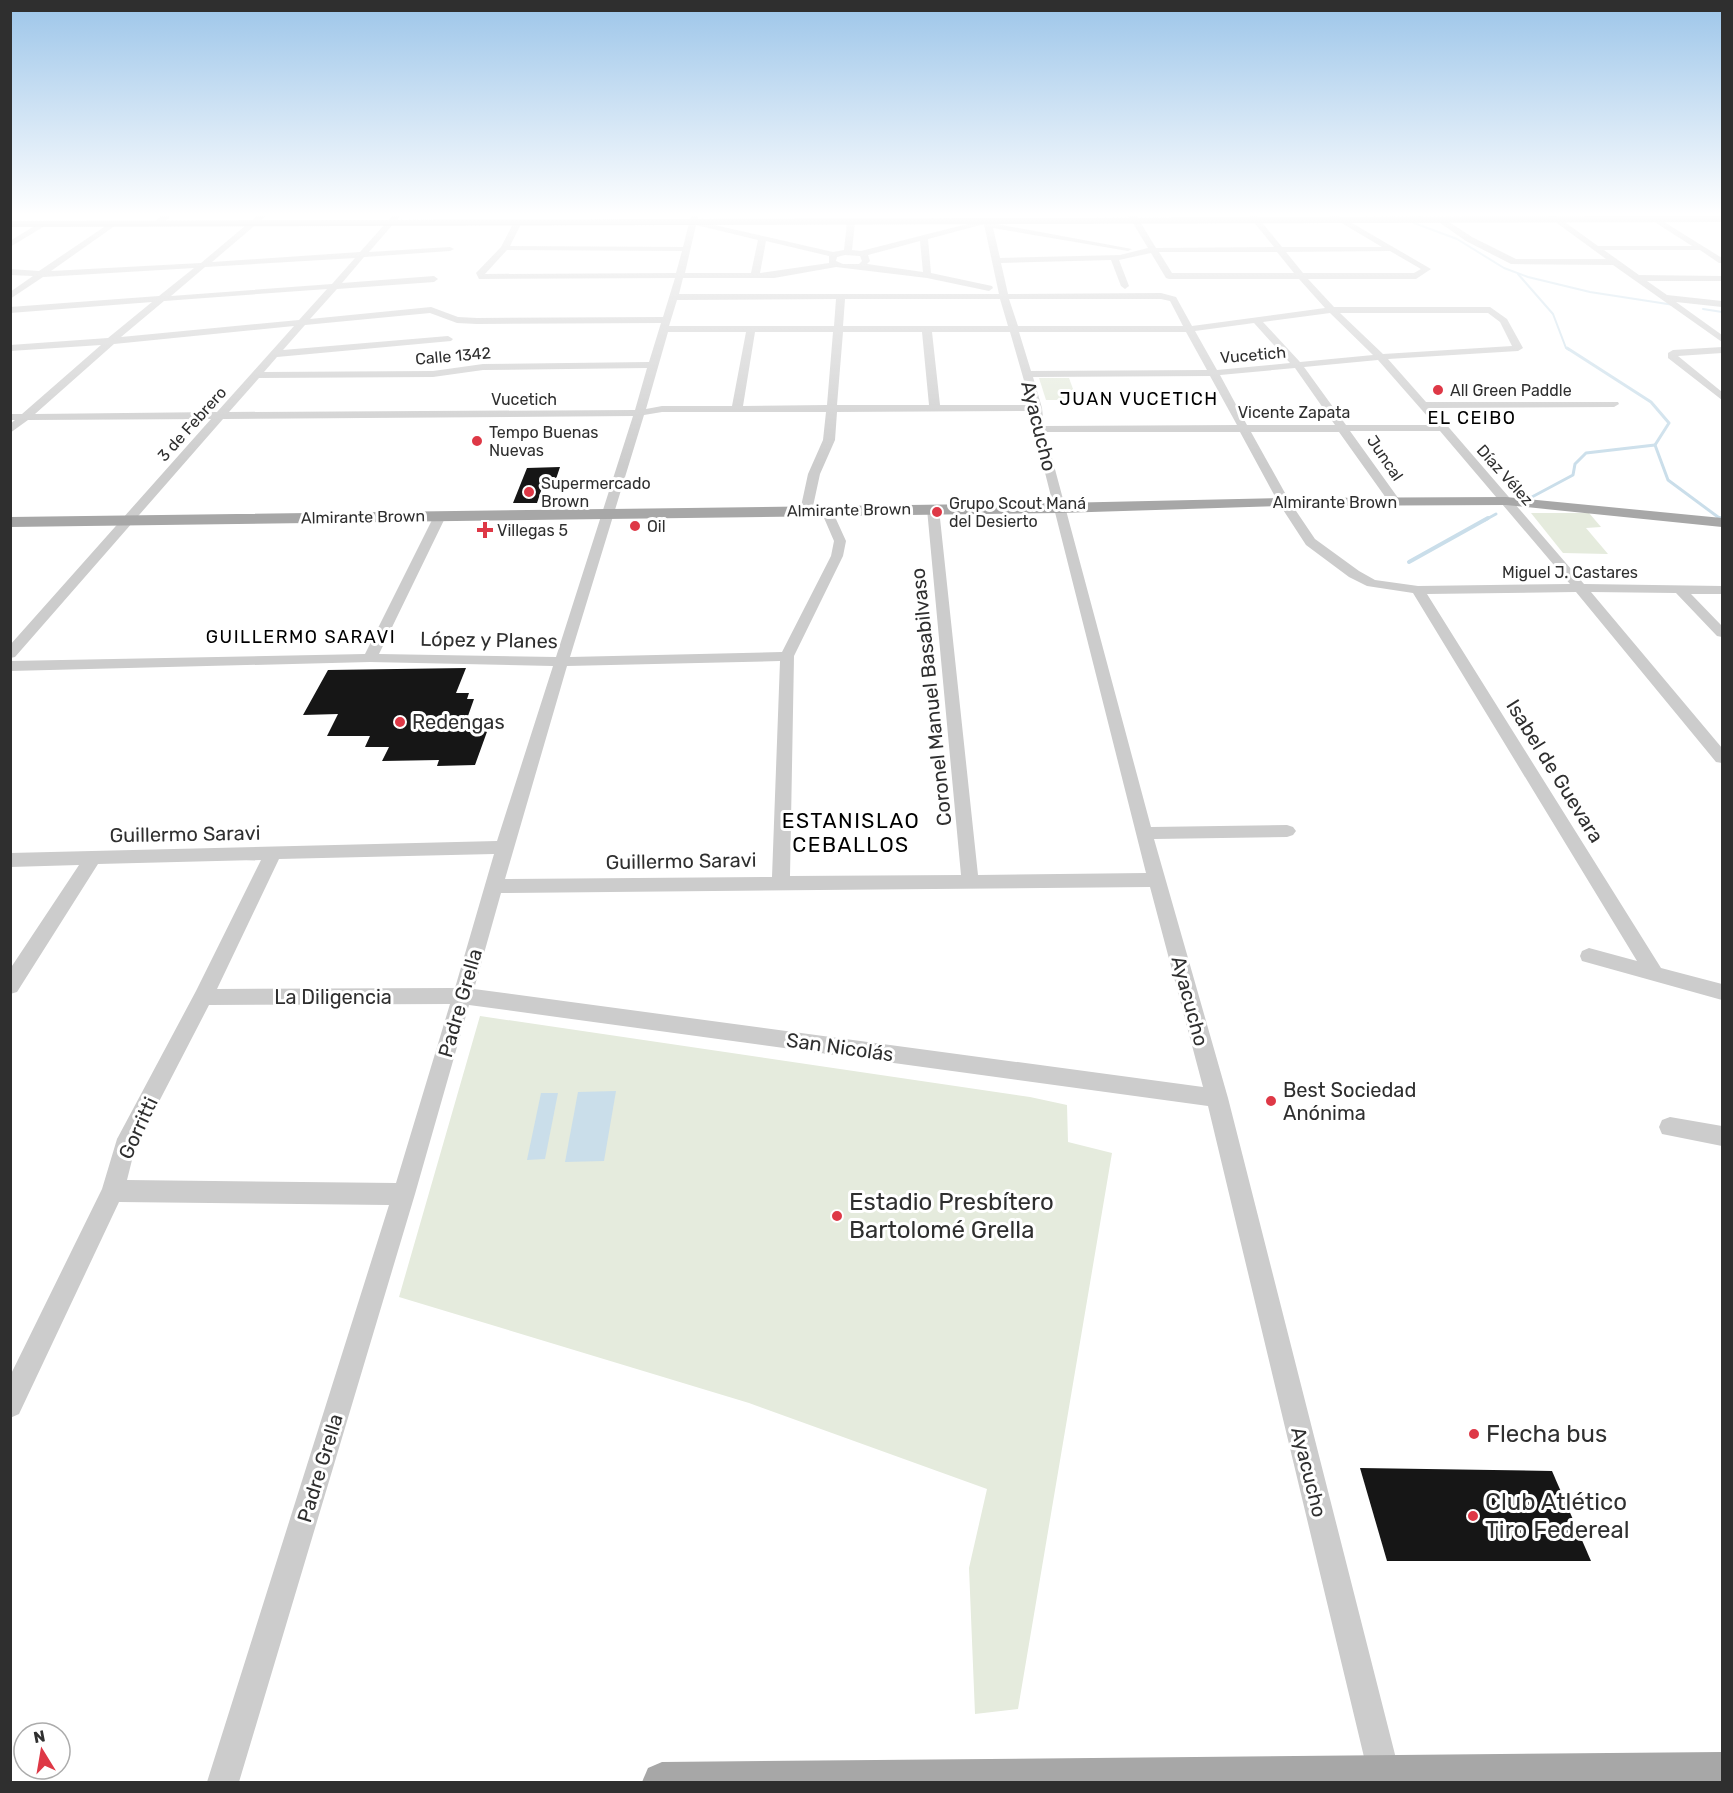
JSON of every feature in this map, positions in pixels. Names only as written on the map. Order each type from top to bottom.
[{"type":"main road","name":"Almirante Brown","points":[[10,522],[1059,508],[1284,502],[1506,501],[1716,523]]},
{"type":"main road","points":[[662,1782],[1385,1779],[1722,1772]]},
{"type":"street","points":[[10,310],[177,299]]},
{"type":"street","name":"3 de Febrero","points":[[10,654],[223,415],[323,299]]},
{"type":"street","name":"Padre Grella","points":[[223,1782],[404,1194],[495,886],[504,847],[673,299]]},
{"type":"street","points":[[806,511],[814,474],[829,440],[839,330],[845,299]]},
{"type":"street","name":"Ayacucho","points":[[1005,299],[1037,408],[1039,429],[1059,508],[1144,833],[1217,1098],[1385,1779]]},
{"type":"street","name":"Miguel J. Castares","points":[[1172,299],[1284,502],[1310,542],[1354,574],[1372,583],[1418,590],[1580,588],[1722,590]]},
{"type":"street","name":"Díaz Vélez","points":[[1322,299],[1382,357],[1722,758]]},
{"type":"street","points":[[1667,299],[1722,339]]},
{"type":"street","points":[[1679,299],[1722,304]]},
{"type":"street","points":[[10,430],[111,341],[162,300]]},
{"type":"street","points":[[10,348],[111,341],[430,310],[457,320],[477,321],[665,325],[751,330],[1014,330],[1189,329],[1332,310]]},
{"type":"street","name":"Vucetich","points":[[1026,374],[1214,373],[1382,357],[1518,348],[1504,321],[1490,310],[1332,310]]},
{"type":"street","name":"Juncal","points":[[1257,321],[1298,366],[1395,502]]},
{"type":"street","points":[[737,409],[751,330]]},
{"type":"street","points":[[927,330],[935,408]]},
{"type":"street","points":[[274,354],[448,339]]},
{"type":"street","points":[[1722,350],[1673,353],[1673,358],[1722,397]]},
{"type":"street","name":"Calle 1342","points":[[256,375],[433,374],[483,367],[653,365]]},
{"type":"street","points":[[1422,405],[1614,404]]},
{"type":"street","name":"Vucetich","points":[[10,417],[639,413],[662,409],[1037,408]]},
{"type":"street","name":"Vicente Zapata","points":[[1039,429],[1442,428]]},
{"type":"street","name":"Coronel Manuel Basabilvaso","points":[[933,509],[970,880]]},
{"type":"street","points":[[781,882],[787,656],[837,556],[840,541],[826,511]]},
{"type":"street","points":[[370,657],[440,516]]},
{"type":"street","points":[[1679,589],[1722,633]]},
{"type":"street","name":"Isabel de Guevara","points":[[1418,590],[1655,974]]},
{"type":"street","name":"López y Planes","points":[[10,666],[370,657],[562,662],[787,656]]},
{"type":"street","points":[[1144,833],[1287,831]]},
{"type":"street","name":"Guillermo Saravi","points":[[10,860],[504,847]]},
{"type":"street","name":"Gorritti","points":[[10,1405],[113,1191],[125,1146],[203,998],[273,854]]},
{"type":"street","points":[[10,986],[92,858]]},
{"type":"street","name":"Guillermo Saravi","points":[[495,886],[1157,880]]},
{"type":"street","points":[[1589,956],[1722,992]]},
{"type":"street","name":"La Diligencia","points":[[203,998],[463,996]]},
{"type":"street","name":"San Nicolás","points":[[463,996],[1217,1098]]},
{"type":"street","points":[[1670,1127],[1722,1136]]},
{"type":"street","points":[[113,1191],[404,1194]]},
{"type":"shaded area","points":[[1039,378],[1069,378],[1077,400],[1046,400]]},
{"type":"shaded area","points":[[1531,513],[1589,513],[1601,527],[1586,528],[1608,554],[1563,553]]},
{"type":"shaded area","points":[[480,1016],[1030,1097],[1067,1105],[1068,1142],[1112,1153],[1018,1709],[975,1714],[969,1568],[987,1489],[749,1403],[399,1297]]},
{"type":"water","points":[[616,1091],[604,1161],[565,1162],[578,1092]]},
{"type":"water","points":[[541,1093],[558,1093],[545,1159],[527,1160]]},
{"type":"building","name":"Supermercado Brown","points":[[560,467],[555,482],[544,482],[537,503],[513,503],[527,468]]},
{"type":"building","name":"Redengas","points":[[466,668],[456,693],[469,693],[467,699],[474,699],[463,730],[488,729],[475,765],[437,766],[439,760],[382,761],[389,747],[365,747],[370,736],[327,736],[338,714],[303,715],[328,670]]},
{"type":"building","name":"Club Atlético Tiro Federeal","points":[[1360,1468],[1552,1471],[1591,1561],[1387,1561]]},
{"type":"waterway","points":[[1540,299],[1553,314],[1566,348],[1569,350]]},
{"type":"waterway","points":[[1633,299],[1674,305]]},
{"type":"waterway","points":[[1703,309],[1722,312]]},
{"type":"waterway","points":[[1567,348],[1651,402],[1669,423],[1655,445]]},
{"type":"waterway","points":[[1530,498],[1573,475],[1575,464],[1586,453],[1655,445]]},
{"type":"waterway","points":[[1655,445],[1668,480],[1722,520],[1720,518]]},
{"type":"waterway","points":[[1485,520],[1496,514]]},
{"type":"waterway","points":[[1409,562],[1488,518]]},
{"type":"place","name":"All Green Paddle","points":[[1438,390]]},
{"type":"place","name":"Tempo Buenas Nuevas","points":[[477,441]]},
{"type":"place","name":"Supermercado Brown","points":[[529,492]]},
{"type":"place","name":"Grupo Scout Maná del Desierto","points":[[937,512]]},
{"type":"place","name":"Oil","points":[[635,526]]},
{"type":"place","name":"Villegas 5","points":[[485,530]]},
{"type":"place","name":"Redengas","points":[[400,722]]},
{"type":"place","name":"Best Sociedad Anónima","points":[[1271,1101]]},
{"type":"place","name":"Estadio Presbítero Bartolomé Grella","points":[[837,1216]]},
{"type":"place","name":"Flecha bus","points":[[1474,1434]]},
{"type":"place","name":"Club Atlético Tiro Federeal","points":[[1473,1516]]},
{"type":"district","name":"JUAN VUCETICH","points":[[1139,399]]},
{"type":"district","name":"EL CEIBO","points":[[1472,418]]},
{"type":"district","name":"GUILLERMO SARAVI","points":[[301,637]]},
{"type":"district","name":"ESTANISLAO CEBALLOS","points":[[851,832]]}]
